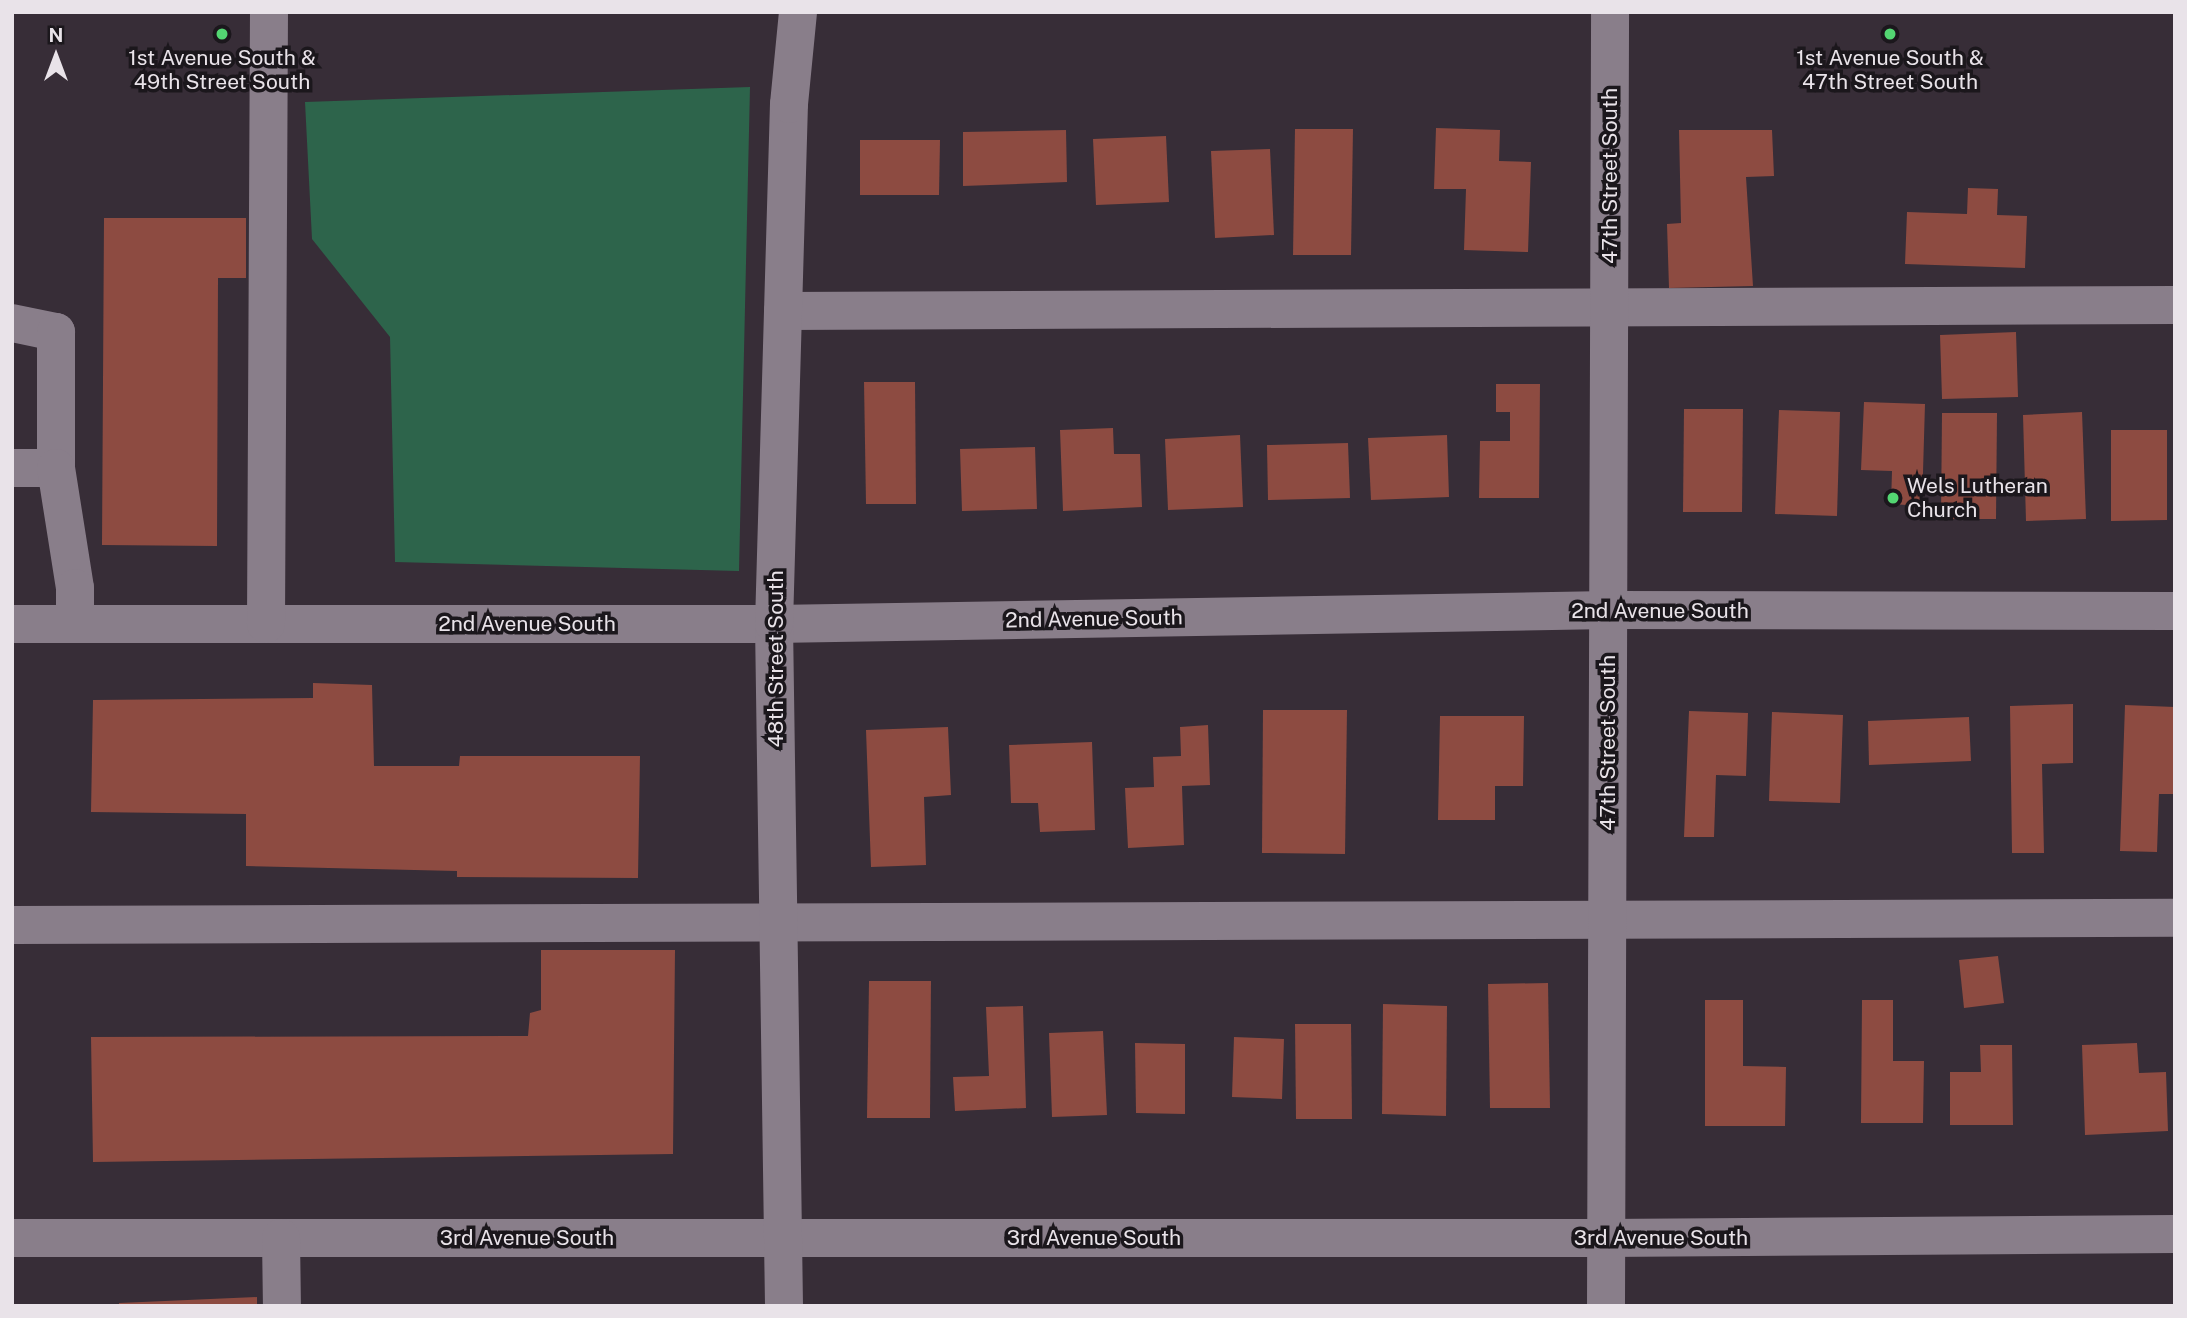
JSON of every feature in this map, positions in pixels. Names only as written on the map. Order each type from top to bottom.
[{"type":"street","points":[[266,624],[269,12]]},
{"type":"street","name":"48th Street South","points":[[784,1306],[774,624],[789,104],[798,12]]},
{"type":"street","name":"47th Street South","points":[[1605,1306],[1610,12]]},
{"type":"street","points":[[783,311],[2175,305]]},
{"type":"street","points":[[12,323],[56,332],[56,468],[75,588],[75,624]]},
{"type":"street","points":[[12,468],[56,468]]},
{"type":"street","name":"2nd Avenue South","points":[[12,624],[774,624],[1609,610],[2175,611]]},
{"type":"street","points":[[12,925],[2175,918]]},
{"type":"street","name":"3rd Avenue South","points":[[12,1238],[1605,1238],[2175,1234]]},
{"type":"street","points":[[281,1238],[282,1306]]},
{"type":"green space","points":[[750,87],[739,571],[395,562],[390,337],[312,239],[305,102]]},
{"type":"building","points":[[1436,128],[1500,130],[1499,161],[1531,162],[1528,252],[1464,250],[1466,189],[1434,189]]},
{"type":"building","points":[[1295,129],[1353,129],[1351,255],[1293,255]]},
{"type":"building","points":[[1066,130],[1067,182],[963,186],[963,132]]},
{"type":"building","points":[[1679,130],[1772,130],[1774,176],[1746,177],[1753,286],[1669,288],[1667,224],[1681,223]]},
{"type":"building","points":[[1166,136],[1169,202],[1096,205],[1093,139]]},
{"type":"building","points":[[860,140],[940,140],[939,195],[860,195]]},
{"type":"building","points":[[1270,149],[1274,235],[1215,238],[1211,151]]},
{"type":"building","points":[[1968,188],[1998,189],[1997,215],[2027,216],[2025,268],[1905,264],[1907,212],[1967,214]]},
{"type":"building","points":[[104,218],[246,218],[246,278],[218,278],[217,546],[102,545]]},
{"type":"building","points":[[2016,332],[2018,397],[1942,399],[1940,335]]},
{"type":"building","points":[[864,382],[915,382],[916,504],[866,504]]},
{"type":"building","points":[[1496,384],[1540,384],[1539,498],[1479,498],[1480,441],[1510,441],[1510,412],[1496,412]]},
{"type":"building","points":[[1864,402],[1925,404],[1922,506],[1891,504],[1892,471],[1861,470]]},
{"type":"building","points":[[1684,409],[1743,409],[1742,512],[1683,512]]},
{"type":"building","points":[[1779,410],[1840,412],[1837,516],[1775,514]]},
{"type":"building","points":[[2082,412],[2086,519],[2026,521],[2023,415]]},
{"type":"building","points":[[1942,413],[1997,413],[1996,519],[1941,519]]},
{"type":"building","points":[[1113,428],[1114,454],[1140,454],[1142,507],[1063,511],[1060,430]]},
{"type":"building","points":[[2111,430],[2167,430],[2167,520],[2111,521]]},
{"type":"building","points":[[1240,435],[1243,507],[1168,510],[1165,439]]},
{"type":"building","points":[[1447,435],[1449,497],[1371,500],[1368,438]]},
{"type":"building","points":[[1348,443],[1350,498],[1268,500],[1267,445]]},
{"type":"building","points":[[1035,447],[1037,509],[962,511],[960,449]]},
{"type":"building","points":[[313,683],[372,685],[374,766],[459,766],[460,756],[640,756],[638,878],[457,877],[457,871],[246,866],[246,814],[91,812],[93,700],[313,698]]},
{"type":"building","points":[[2073,704],[2073,763],[2042,764],[2044,853],[2012,853],[2010,706]]},
{"type":"building","points":[[2125,705],[2175,707],[2175,794],[2159,794],[2157,852],[2120,851]]},
{"type":"building","points":[[1263,710],[1347,710],[1345,854],[1262,853]]},
{"type":"building","points":[[1689,711],[1748,713],[1746,776],[1716,775],[1714,837],[1684,837]]},
{"type":"building","points":[[1772,712],[1843,715],[1840,803],[1769,801]]},
{"type":"building","points":[[1440,716],[1524,716],[1523,786],[1495,786],[1495,820],[1438,820]]},
{"type":"building","points":[[1969,717],[1971,761],[1869,765],[1868,721]]},
{"type":"building","points":[[1208,725],[1210,785],[1182,786],[1184,845],[1128,848],[1125,788],[1154,787],[1153,757],[1181,756],[1180,727]]},
{"type":"building","points":[[948,727],[951,795],[924,797],[926,865],[871,867],[866,730]]},
{"type":"building","points":[[1092,742],[1095,830],[1040,832],[1038,803],[1011,803],[1009,745]]},
{"type":"building","points":[[541,950],[675,950],[673,1154],[93,1162],[91,1037],[528,1036],[530,1013],[541,1010]]},
{"type":"building","points":[[1998,956],[2004,1003],[1964,1008],[1959,960]]},
{"type":"building","points":[[869,981],[931,981],[930,1118],[867,1118]]},
{"type":"building","points":[[1548,983],[1550,1108],[1490,1108],[1488,984]]},
{"type":"building","points":[[1705,1000],[1743,1000],[1743,1066],[1786,1067],[1785,1126],[1705,1126]]},
{"type":"building","points":[[1862,1000],[1893,1000],[1893,1061],[1924,1061],[1923,1123],[1861,1123]]},
{"type":"building","points":[[1383,1004],[1447,1006],[1446,1116],[1382,1114]]},
{"type":"building","points":[[1023,1006],[1026,1108],[955,1111],[953,1077],[989,1076],[986,1007]]},
{"type":"building","points":[[1295,1024],[1351,1024],[1352,1119],[1296,1119]]},
{"type":"building","points":[[1103,1031],[1107,1115],[1052,1117],[1049,1033]]},
{"type":"building","points":[[1234,1037],[1284,1039],[1282,1099],[1232,1097]]},
{"type":"building","points":[[1135,1043],[1185,1044],[1185,1114],[1136,1113]]},
{"type":"building","points":[[2137,1043],[2139,1073],[2166,1072],[2168,1131],[2085,1135],[2082,1045]]},
{"type":"building","points":[[1980,1045],[2012,1045],[2013,1125],[1950,1125],[1950,1072],[1981,1072]]},
{"type":"building","points":[[257,1297],[257,1306],[119,1306],[119,1303]]},
{"type":"place","name":"1st Avenue South & 49th Street South","points":[[222,34]]},
{"type":"place","name":"1st Avenue South & 47th Street South","points":[[1890,34]]},
{"type":"place","name":"Wels Lutheran Church","points":[[1893,498]]}]
